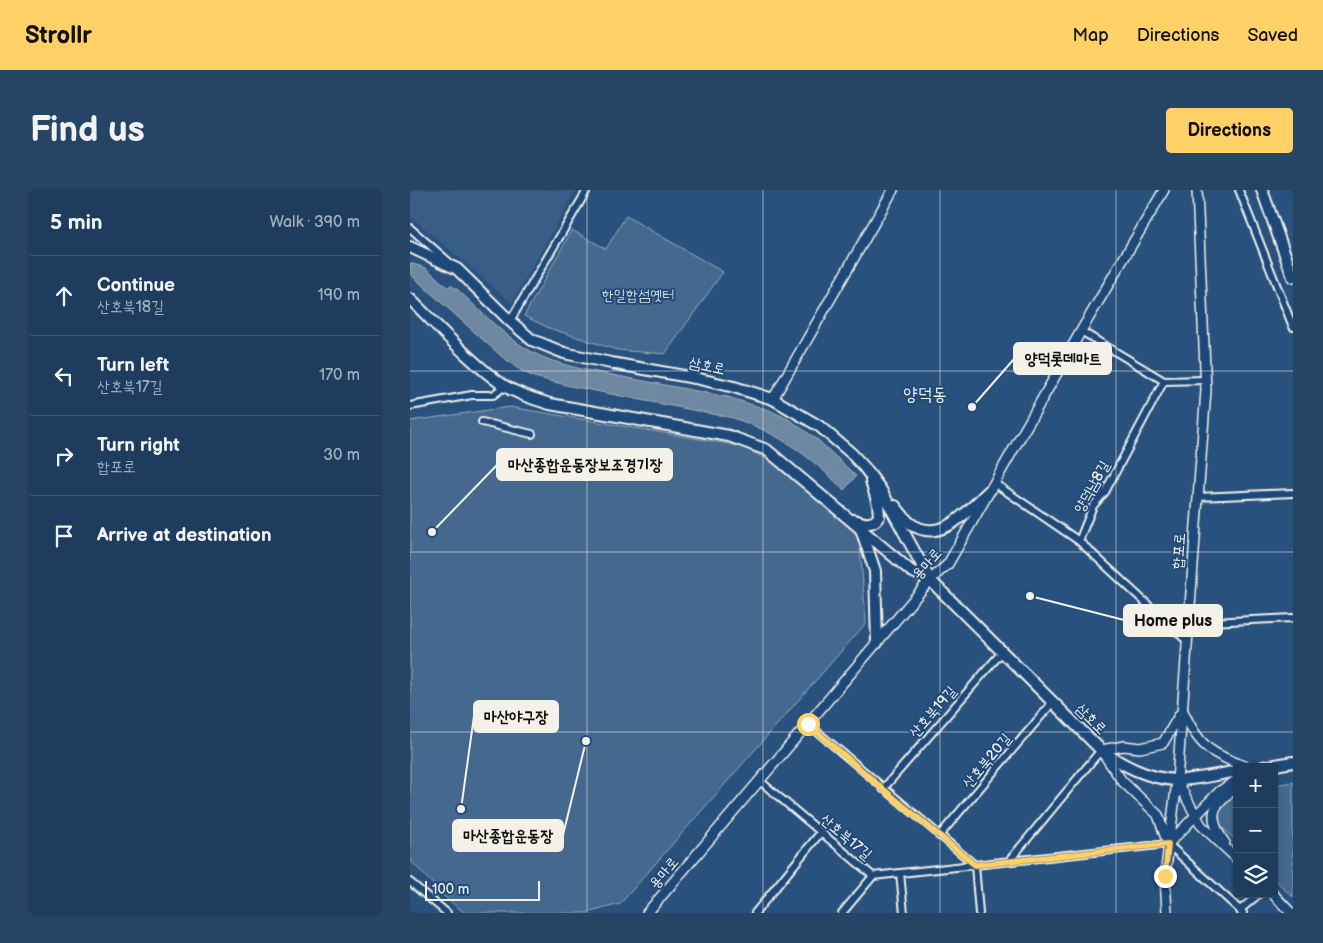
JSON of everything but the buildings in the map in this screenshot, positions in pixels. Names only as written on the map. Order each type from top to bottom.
[{"type":"main road","points":[[773,399],[893,190]]},
{"type":"main road","name":"용마로","points":[[648,913],[930,580],[948,564],[1164,190]]},
{"type":"main road","points":[[1262,190],[1293,277]]},
{"type":"main road","name":"합포로","points":[[1167,913],[1165,876],[1182,710],[1206,380],[1199,191]]},
{"type":"main road","name":"삼호로","points":[[410,248],[423,252],[457,269],[532,340],[564,353],[734,386],[773,399],[819,426],[851,453],[881,490],[930,580],[1101,750],[1121,764],[1143,774],[1176,780],[1233,772]]},
{"type":"main road","name":"삼호로","points":[[410,299],[482,368],[505,386],[550,404],[729,436],[767,450],[911,571],[930,580]]},
{"type":"main road","points":[[848,518],[866,524],[872,523],[879,516],[878,504],[868,473]]},
{"type":"main road","points":[[881,490],[909,522],[926,530],[935,530],[953,524],[992,487]]},
{"type":"main road","points":[[861,528],[876,571],[877,643]]},
{"type":"main road","points":[[1182,710],[1163,743],[1140,748],[1124,746],[1101,750],[1122,781],[1158,814],[1168,844],[1195,814],[1220,791],[1233,783]]},
{"type":"main road","points":[[1182,710],[1192,732],[1210,751],[1236,763]]},
{"type":"main road","points":[[1278,764],[1293,762]]},
{"type":"main road","points":[[1176,780],[1201,825],[1233,855]]},
{"type":"main road","points":[[1233,790],[1216,807],[1214,816],[1220,836],[1233,854]]},
{"type":"main road","points":[[1277,898],[1291,913]]},
{"type":"street","points":[[1239,190],[1293,327]]},
{"type":"street","points":[[510,321],[586,192]]},
{"type":"street","points":[[410,228],[457,269]]},
{"type":"street","points":[[1081,331],[1164,381],[1206,380]]},
{"type":"street","name":"양덕남8길","points":[[1079,541],[1093,506],[1105,492],[1164,381]]},
{"type":"street","points":[[410,406],[472,395],[493,395],[505,386]]},
{"type":"street","points":[[482,422],[532,434]]},
{"type":"street","points":[[992,487],[1079,541],[1186,641]]},
{"type":"street","points":[[1197,497],[1293,493]]},
{"type":"street","points":[[1188,623],[1293,618]]},
{"type":"street","name":"산호북19길","points":[[883,789],[1002,652]]},
{"type":"street","name":"산호북20길","points":[[939,836],[1053,702]]},
{"type":"street","points":[[808,724],[975,865],[979,913]]},
{"type":"street","points":[[1009,861],[1101,750]]},
{"type":"street","name":"산호북17길","points":[[760,781],[873,876],[1168,844]]},
{"type":"street","points":[[754,913],[821,832]]},
{"type":"street","points":[[1168,844],[1241,912],[1255,898]]},
{"type":"street","points":[[900,873],[904,913]]},
{"type":"street","points":[[842,913],[873,876]]},
{"type":"street","points":[[410,882],[447,913]]},
{"type":"shaded area","points":[[410,190],[576,191],[512,303],[410,216]]},
{"type":"shaded area","points":[[410,263],[426,268],[448,288],[450,285],[457,289],[507,335],[540,356],[581,369],[728,397],[769,410],[790,420],[818,440],[856,476],[844,490],[818,466],[793,447],[766,431],[733,418],[570,386],[534,377],[520,370],[501,356],[410,274]]},
{"type":"green space","name":"한일합섬옛터","points":[[626,216],[723,272],[665,354],[617,350],[549,328],[524,316],[572,230],[606,249]]},
{"type":"green space","points":[[510,407],[740,446],[779,465],[859,533],[866,623],[620,904],[587,913],[465,913],[446,898],[410,860],[410,421]]},
{"type":"green space","points":[[1293,782],[1293,897],[1278,883],[1278,784]]},
{"type":"green space","points":[[1233,794],[1233,838],[1215,821]]},
{"type":"place","name":"양덕롯데마트","points":[[972,407]]},
{"type":"place","name":"마산종합운동장보조경기장","points":[[432,532]]},
{"type":"place","name":"Home plus","points":[[1030,596]]},
{"type":"place","name":"마산종합운동장","points":[[586,741]]},
{"type":"place","name":"마산야구장","points":[[461,809]]},
{"type":"district","name":"양덕동","points":[[925,394]]},
{"type":"route","points":[[808,724],[975,865],[1168,844],[1165,876]]}]
